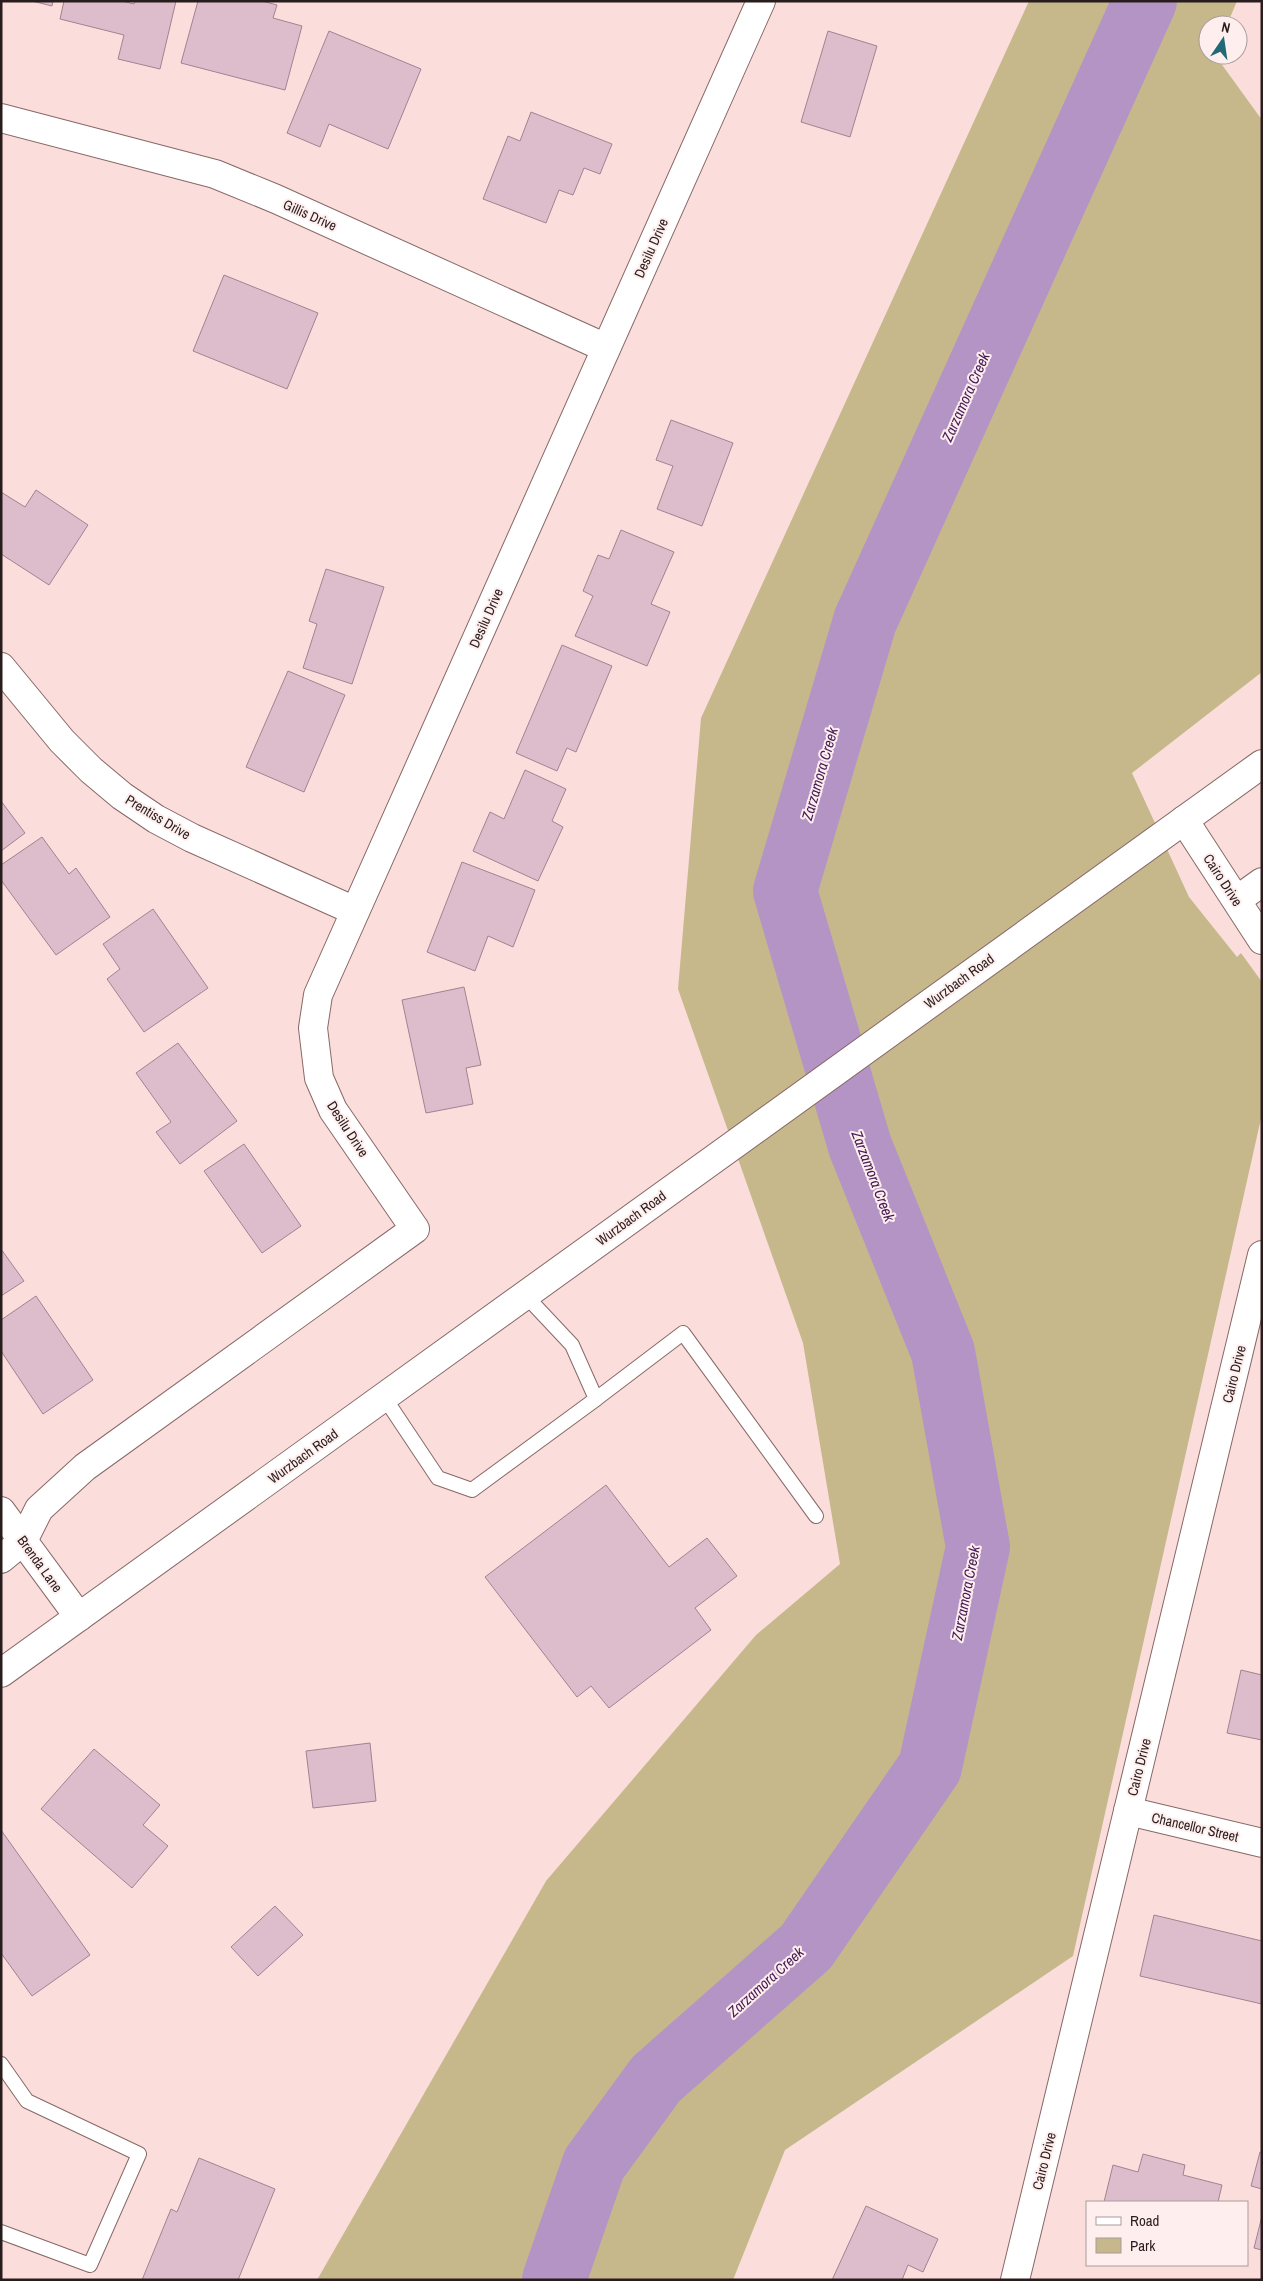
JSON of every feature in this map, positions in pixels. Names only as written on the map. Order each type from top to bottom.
[{"type":"street","name":"Desilu Drive","points":[[23,1542],[38,1510],[85,1468],[415,1229],[333,1110],[319,1078],[313,1028],[318,995],[761,1]]},
{"type":"street","name":"Gillis Drive","points":[[1,118],[215,174],[276,199],[606,348]]},
{"type":"street","name":"Prentiss Drive","points":[[1,667],[62,741],[90,770],[122,796],[156,819],[192,838],[355,911]]},
{"type":"street","name":"Wurzbach Road","points":[[1,1673],[1262,764]]},
{"type":"street","name":"Cairo Drive","points":[[1184,820],[1262,940]]},
{"type":"street","points":[[1237,900],[1262,882]]},
{"type":"street","name":"Cairo Drive","points":[[1015,2280],[1128,1811],[1254,1330],[1262,1255]]},
{"type":"street","name":"Brenda Lane","points":[[1,1511],[79,1617]]},
{"type":"street","points":[[1,1559],[23,1542]]},
{"type":"street","name":"Chancellor Street","points":[[1128,1811],[1262,1843]]},
{"type":"lane","points":[[525,1296],[572,1345],[596,1399]]},
{"type":"lane","points":[[384,1397],[438,1478],[472,1490],[683,1333],[816,1516]]},
{"type":"lane","points":[[1,2064],[27,2101],[139,2154],[90,2265],[1,2232]]},
{"type":"green space","points":[[1029,1],[1237,1],[1231,15],[1198,15],[1198,65],[1222,65],[1262,120],[1262,672],[1132,773],[1189,897],[1237,957],[1241,953],[1262,982],[1262,1114],[1073,1956],[785,2150],[733,2280],[317,2280],[546,1881],[756,1635],[840,1564],[803,1343],[678,989],[701,718]]},
{"type":"building","points":[[32,1],[53,1],[52,6]]},
{"type":"building","points":[[64,1],[122,1],[134,4],[135,1],[176,1],[160,69],[118,59],[124,35],[60,19]]},
{"type":"building","points":[[198,1],[262,1],[277,5],[273,18],[302,26],[285,90],[181,63]]},
{"type":"building","points":[[329,31],[421,69],[388,149],[329,124],[320,147],[287,133]]},
{"type":"building","points":[[828,31],[877,46],[850,137],[801,122]]},
{"type":"building","points":[[531,112],[612,144],[600,174],[584,168],[573,195],[559,190],[546,223],[483,199],[508,136],[520,141]]},
{"type":"building","points":[[224,275],[318,313],[287,389],[193,351]]},
{"type":"building","points":[[671,420],[733,443],[702,526],[657,509],[673,466],[656,460]]},
{"type":"building","points":[[36,490],[88,525],[49,585],[1,554],[1,492],[25,507]]},
{"type":"building","points":[[621,530],[674,552],[651,604],[670,612],[647,666],[575,636],[593,596],[583,591],[598,555],[609,559]]},
{"type":"building","points":[[326,569],[384,587],[352,684],[303,668],[317,624],[309,621]]},
{"type":"building","points":[[562,645],[612,666],[576,752],[567,748],[557,771],[516,753]]},
{"type":"building","points":[[288,671],[345,695],[304,792],[246,767]]},
{"type":"building","points":[[525,770],[566,789],[552,821],[563,827],[538,881],[473,851],[490,812],[504,819]]},
{"type":"building","points":[[1,801],[25,833],[1,851]]},
{"type":"building","points":[[42,837],[69,874],[76,868],[110,917],[56,955],[1,880],[1,865]]},
{"type":"building","points":[[462,862],[535,890],[513,947],[488,936],[475,971],[427,952]]},
{"type":"building","points":[[153,909],[208,988],[144,1032],[107,979],[120,969],[103,944]]},
{"type":"building","points":[[464,987],[481,1065],[466,1068],[473,1104],[426,1113],[402,1000]]},
{"type":"building","points":[[178,1043],[237,1121],[180,1164],[156,1132],[171,1122],[136,1073]]},
{"type":"building","points":[[244,1144],[301,1226],[262,1253],[204,1171]]},
{"type":"building","points":[[1,1249],[24,1281],[1,1296]]},
{"type":"building","points":[[36,1296],[93,1380],[43,1414],[1,1351],[1,1320]]},
{"type":"building","points":[[606,1485],[669,1567],[707,1538],[737,1576],[695,1608],[711,1630],[609,1708],[591,1686],[577,1697],[485,1577]]},
{"type":"building","points":[[1241,1670],[1262,1675],[1262,1740],[1227,1733]]},
{"type":"building","points":[[370,1743],[376,1801],[313,1808],[306,1751]]},
{"type":"building","points":[[94,1749],[160,1805],[143,1825],[168,1846],[132,1888],[41,1809]]},
{"type":"building","points":[[1,1830],[90,1955],[32,1996],[1,1953]]},
{"type":"building","points":[[275,1906],[303,1935],[258,1976],[231,1947]]},
{"type":"building","points":[[1154,1915],[1262,1941],[1262,2004],[1140,1976]]},
{"type":"building","points":[[1260,2152],[1262,2152],[1262,2189],[1251,2186]]},
{"type":"building","points":[[1143,2154],[1185,2165],[1183,2175],[1222,2185],[1218,2201],[1104,2201],[1113,2165],[1138,2172]]},
{"type":"building","points":[[199,2158],[275,2189],[238,2280],[142,2280],[171,2209],[177,2212]]},
{"type":"building","points":[[866,2206],[938,2239],[923,2272],[908,2265],[902,2280],[832,2280]]},
{"type":"building","points":[[1262,2216],[1262,2250],[1254,2248]]},
{"type":"waterway","name":"Zarzamora Creek","points":[[554,2280],[594,2164],[656,2079],[806,1947],[930,1767],[978,1547],[943,1352],[860,1146],[785,891],[865,621],[1145,1]]}]
